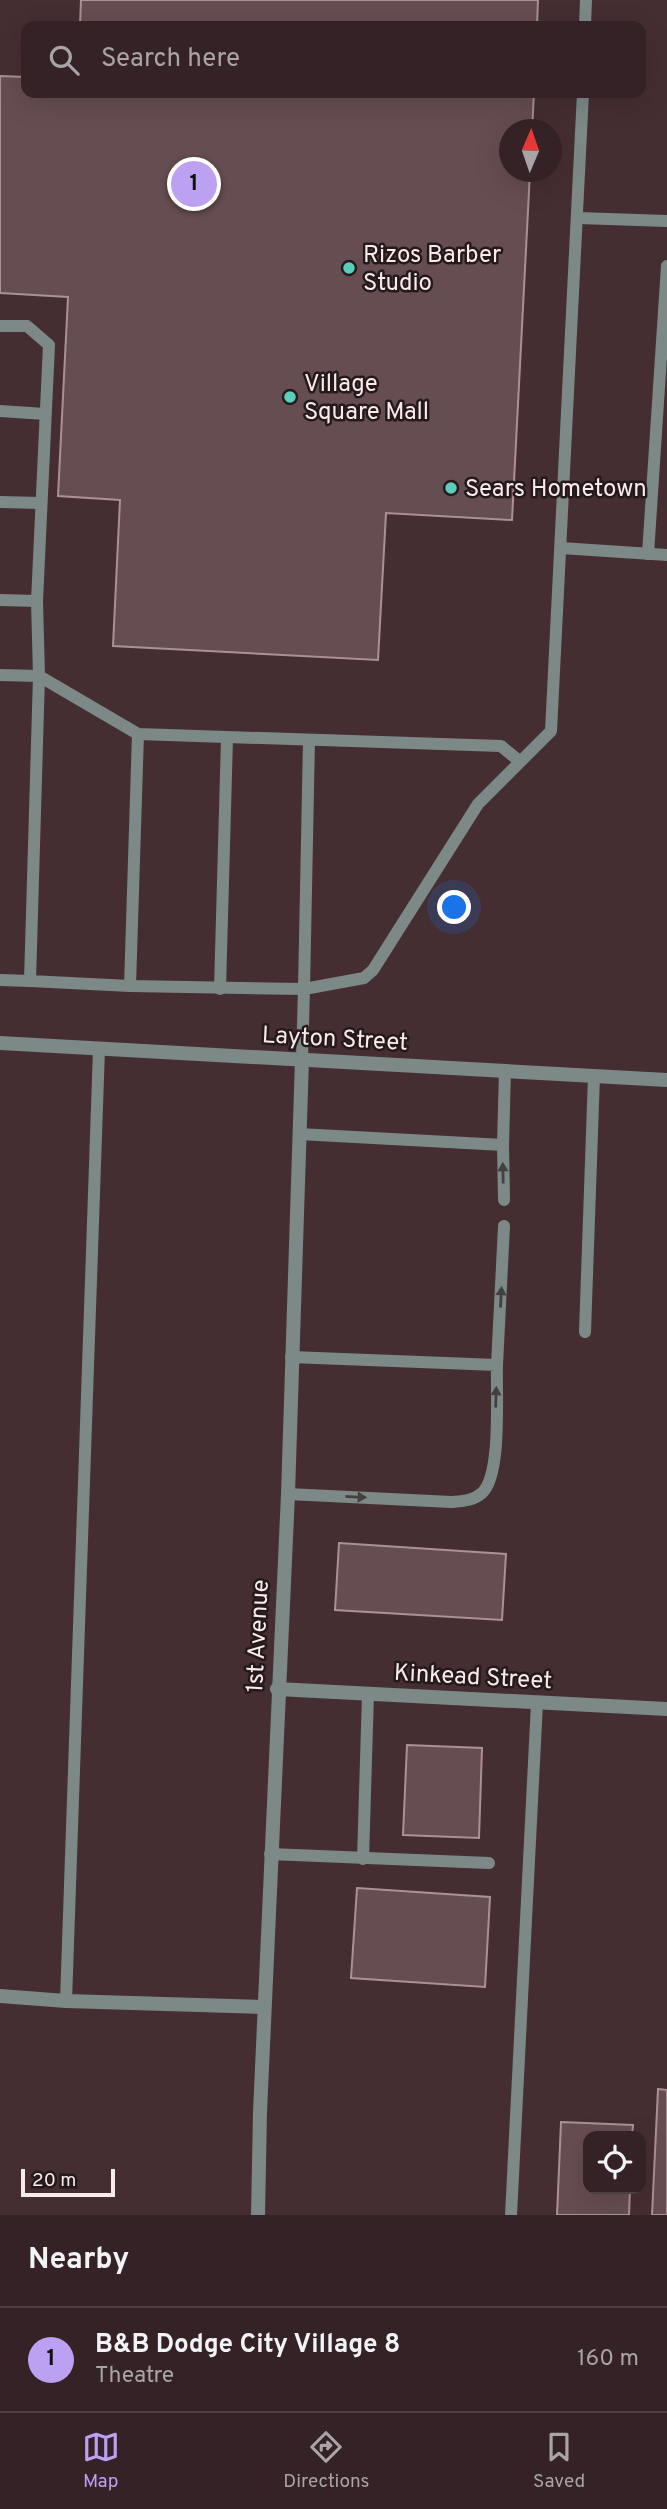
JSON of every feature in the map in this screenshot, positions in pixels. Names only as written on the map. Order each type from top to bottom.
[{"type":"street","name":"Layton Street","points":[[0,1043],[667,1080]]},
{"type":"street","name":"1st Avenue","points":[[258,2215],[270,1854],[288,1494],[302,1059]]},
{"type":"street","name":"Kinkead Street","points":[[277,1689],[667,1709]]},
{"type":"street","points":[[0,1996],[66,2001],[264,2007]]},
{"type":"lane","points":[[585,21],[586,0]]},
{"type":"lane","points":[[0,980],[220,989],[304,989],[364,978],[373,970],[478,804],[518,760],[551,731],[579,218],[583,98]]},
{"type":"lane","points":[[579,218],[667,221]]},
{"type":"lane","points":[[648,554],[667,266]]},
{"type":"lane","points":[[0,326],[27,326],[49,345],[37,601],[38,676],[30,981]]},
{"type":"lane","points":[[0,411],[45,414]]},
{"type":"lane","points":[[0,502],[41,503]]},
{"type":"lane","points":[[561,548],[667,555]]},
{"type":"lane","points":[[0,600],[37,601]]},
{"type":"lane","points":[[0,675],[38,676],[138,734],[500,746],[518,760]]},
{"type":"lane","points":[[130,986],[138,734]]},
{"type":"lane","points":[[220,989],[227,738]]},
{"type":"lane","points":[[302,1059],[309,740]]},
{"type":"lane","points":[[66,2001],[99,1049]]},
{"type":"lane","points":[[504,1200],[505,1070]]},
{"type":"lane","points":[[585,1332],[594,1076]]},
{"type":"lane","points":[[299,1135],[503,1145]]},
{"type":"lane","points":[[288,1494],[451,1502],[470,1501],[481,1494],[494,1470],[504,1226]]},
{"type":"lane","points":[[292,1357],[497,1365]]},
{"type":"lane","points":[[363,1859],[368,1694]]},
{"type":"lane","points":[[511,2215],[537,1703]]},
{"type":"lane","points":[[270,1854],[489,1863]]},
{"type":"building","points":[[81,0],[538,0],[537,21],[80,21]]},
{"type":"building","name":"Village Square Mall","points":[[0,76],[21,77],[21,98],[534,98],[533,119],[499,119],[499,182],[529,182],[512,520],[386,513],[378,660],[113,646],[120,500],[58,496],[68,297],[0,293]]},
{"type":"building","points":[[339,1543],[506,1554],[502,1620],[335,1610]]},
{"type":"building","points":[[407,1745],[482,1748],[479,1838],[403,1835]]},
{"type":"building","points":[[357,1888],[490,1897],[485,1987],[351,1978]]},
{"type":"building","points":[[658,2089],[667,2090],[667,2215],[652,2215]]},
{"type":"building","points":[[561,2122],[633,2125],[632,2131],[583,2131],[583,2194],[630,2194],[629,2215],[557,2215]]},
{"type":"place","name":"B&B Dodge City Village 8","points":[[194,184]]},
{"type":"place","name":"Rizos Barber Studio","points":[[349,268]]},
{"type":"place","name":"Village Square Mall","points":[[290,397]]},
{"type":"place","name":"Sears Hometown","points":[[451,488]]}]
